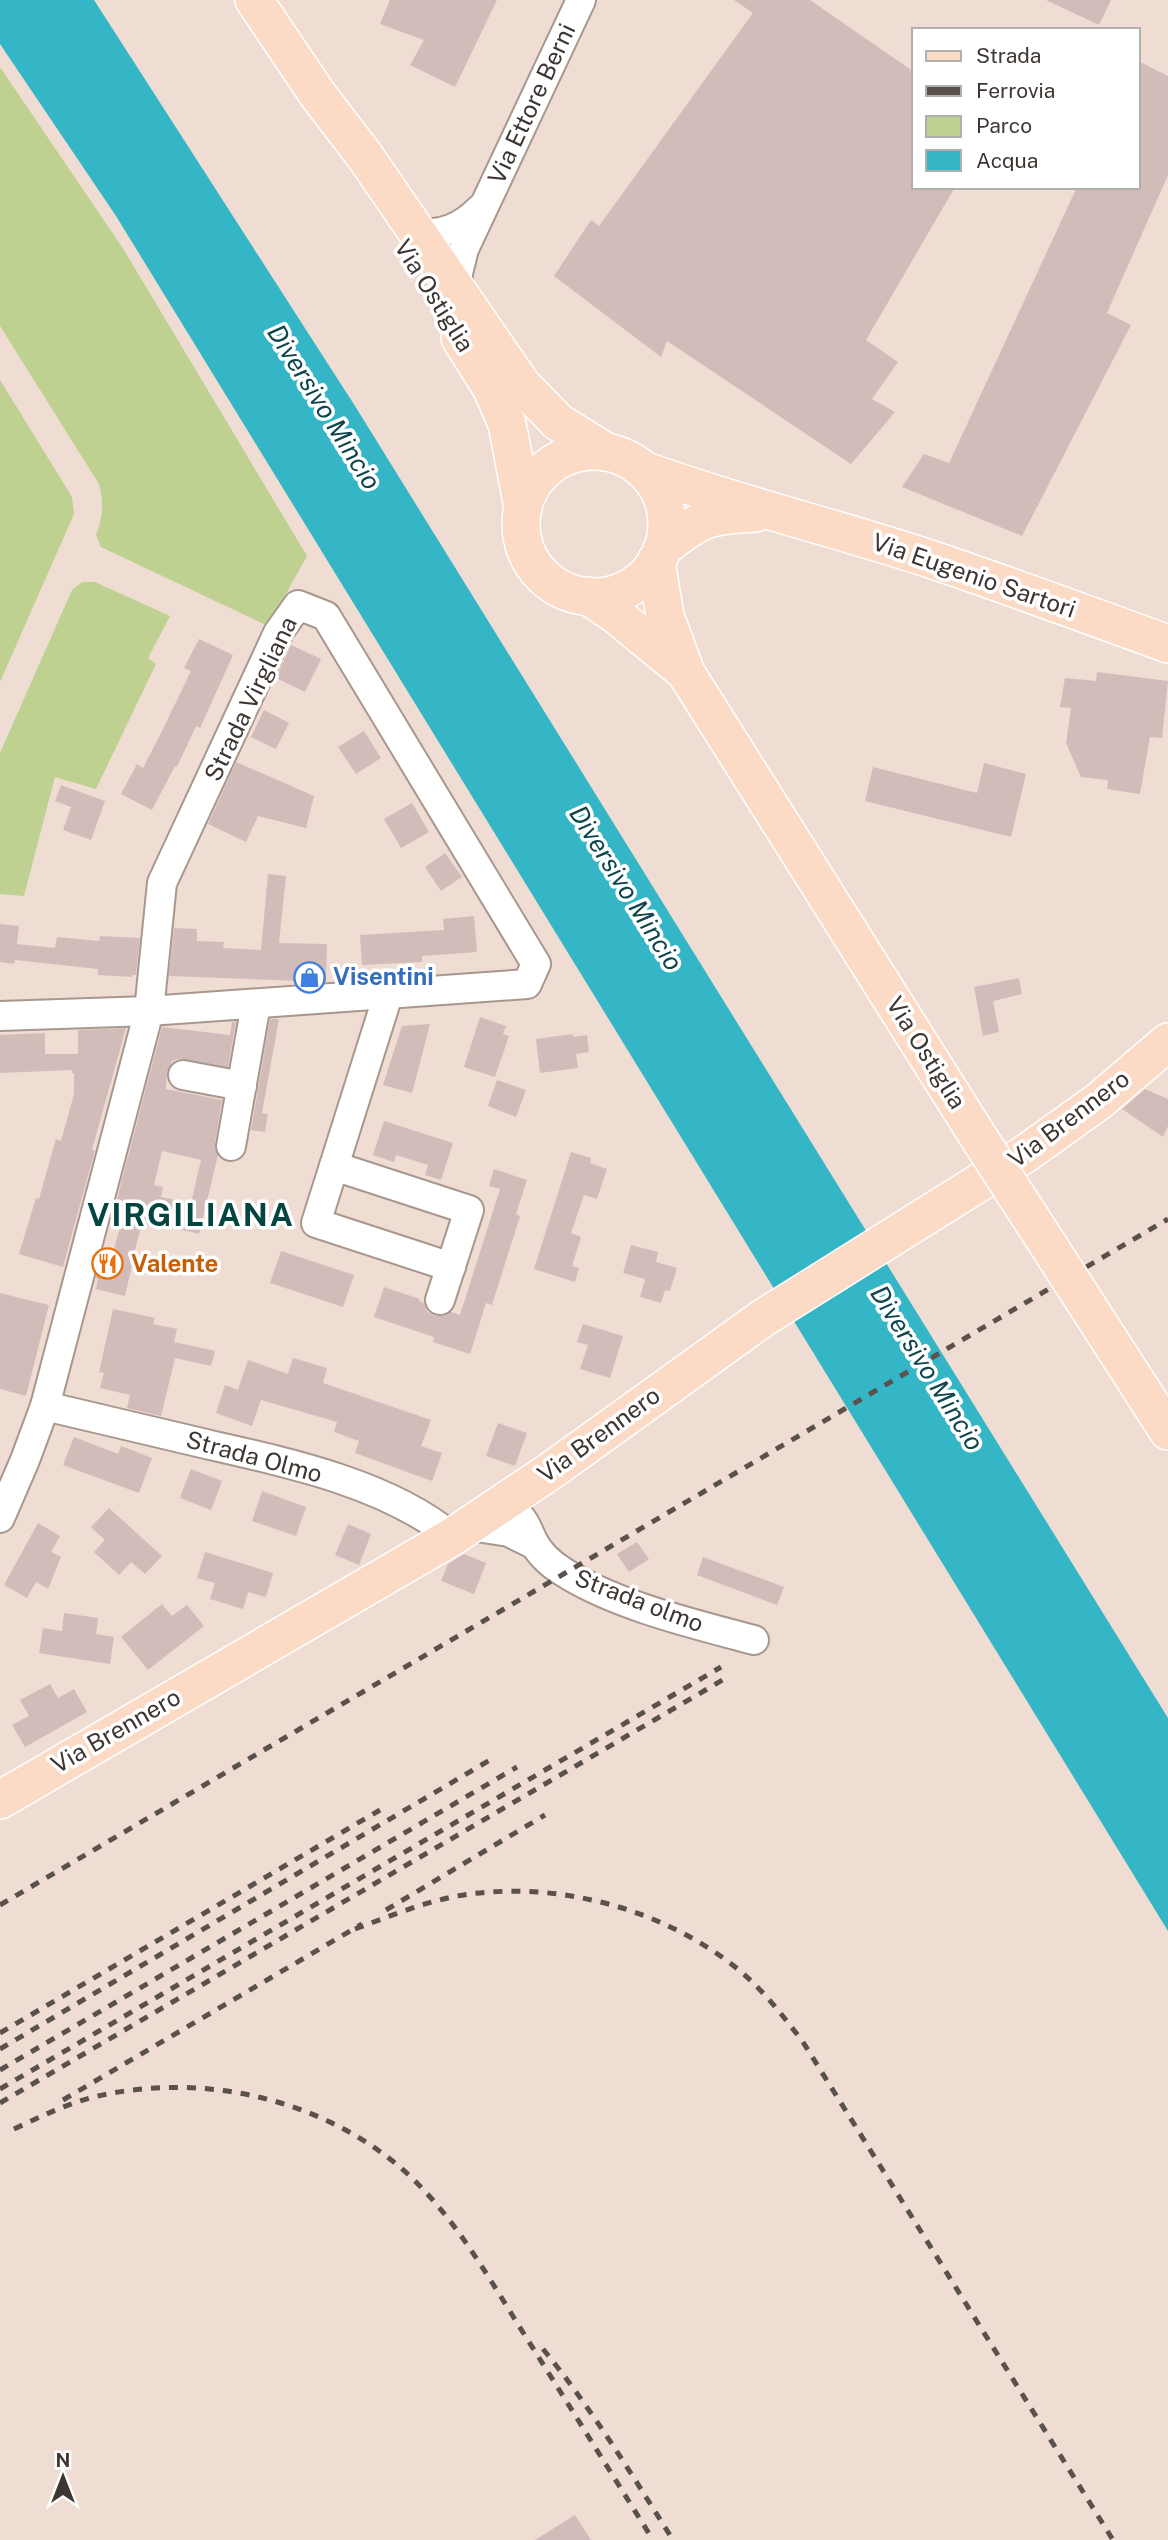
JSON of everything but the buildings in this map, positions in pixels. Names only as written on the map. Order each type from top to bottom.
[{"type":"main road","name":"Via Ostiglia","points":[[254,0],[417,233],[454,270],[522,385],[558,422],[606,452]]},
{"type":"main road","name":"Via Ostiglia","points":[[318,95],[355,168],[492,389],[507,424],[523,507]]},
{"type":"main road","points":[[355,168],[375,187],[426,265],[433,269],[454,270]]},
{"type":"main road","points":[[583,452],[606,452],[621,456],[643,470],[658,489],[666,512],[666,534],[659,555],[642,578],[611,594],[588,596],[563,589],[537,569],[525,548],[522,535],[523,507],[537,478],[556,462],[583,452]]},
{"type":"main road","name":"Via Eugenio Sartori","points":[[643,470],[698,490],[928,558],[1168,644]]},
{"type":"main road","name":"Via Eugenio Sartori","points":[[659,555],[689,527],[702,520],[718,515],[779,512]]},
{"type":"main road","name":"Via Ostiglia","points":[[659,555],[661,603],[686,673],[974,1130],[1168,1431]]},
{"type":"main road","name":"Via Ostiglia","points":[[588,596],[686,673]]},
{"type":"main road","name":"Via Brennero","points":[[3,1797],[472,1524],[763,1318],[1035,1146],[1099,1101],[1168,1042]]},
{"type":"street","name":"Via Ettore Berni","points":[[454,270],[581,0]]},
{"type":"street","name":"Via Ettore Berni","points":[[417,233],[432,234],[461,226],[482,207]]},
{"type":"street","name":"Strada Virgliana","points":[[149,1011],[162,883],[278,633],[298,605],[326,616],[536,964],[527,984],[388,995]]},
{"type":"street","points":[[0,1016],[149,1011],[388,995],[316,1223],[451,1267]]},
{"type":"street","points":[[231,1146],[256,1004]]},
{"type":"street","points":[[0,1518],[45,1406],[149,1011]]},
{"type":"street","points":[[183,1074],[242,1086]]},
{"type":"street","points":[[334,1166],[472,1199],[440,1300]]},
{"type":"street","name":"Strada Olmo","points":[[45,1406],[285,1462],[371,1491],[422,1515],[472,1524]]},
{"type":"street","name":"Strada olmo","points":[[472,1524],[505,1510],[521,1518],[535,1545],[550,1563],[595,1588],[660,1614],[754,1640]]},
{"type":"green space","points":[[0,67],[124,250],[307,556],[268,626],[101,547],[96,535],[102,510],[99,484],[0,326]]},
{"type":"green space","points":[[0,380],[72,497],[74,514],[0,682]]},
{"type":"green space","points":[[82,582],[95,582],[170,616],[148,658],[156,664],[96,789],[55,777],[24,896],[0,894],[0,753],[72,590]]},
{"type":"water","name":"Diversivo Mincio","points":[[0,0],[94,0],[355,406],[1168,1718],[1168,1931],[116,216],[0,44]]},
{"type":"railway","points":[[0,1905],[1168,1219]]},
{"type":"railway","points":[[0,2089],[721,1667]]},
{"type":"railway","points":[[0,2103],[726,1678]]},
{"type":"railway","points":[[0,2049],[495,1757]]},
{"type":"railway","points":[[0,2070],[517,1767]]},
{"type":"railway","points":[[0,2033],[380,1810]]},
{"type":"railway","points":[[386,1910],[545,1815]]},
{"type":"railway","points":[[355,1929],[418,1906],[457,1896],[494,1892],[569,1896],[606,1903],[677,1930],[709,1948],[739,1970],[765,1995],[803,2042],[1113,2540]]},
{"type":"railway","points":[[63,2100],[362,1924]]},
{"type":"railway","points":[[14,2129],[66,2106],[98,2096],[140,2089],[182,2087],[266,2099],[306,2112],[345,2130],[381,2152],[430,2196],[459,2234],[653,2540]]},
{"type":"railway","points":[[543,2349],[595,2419],[673,2540]]},
{"type":"place","name":"Visentini","points":[[310,977]]},
{"type":"place","name":"Valente","points":[[108,1264]]},
{"type":"district","name":"VIRGILIANA","points":[[191,1215]]}]
